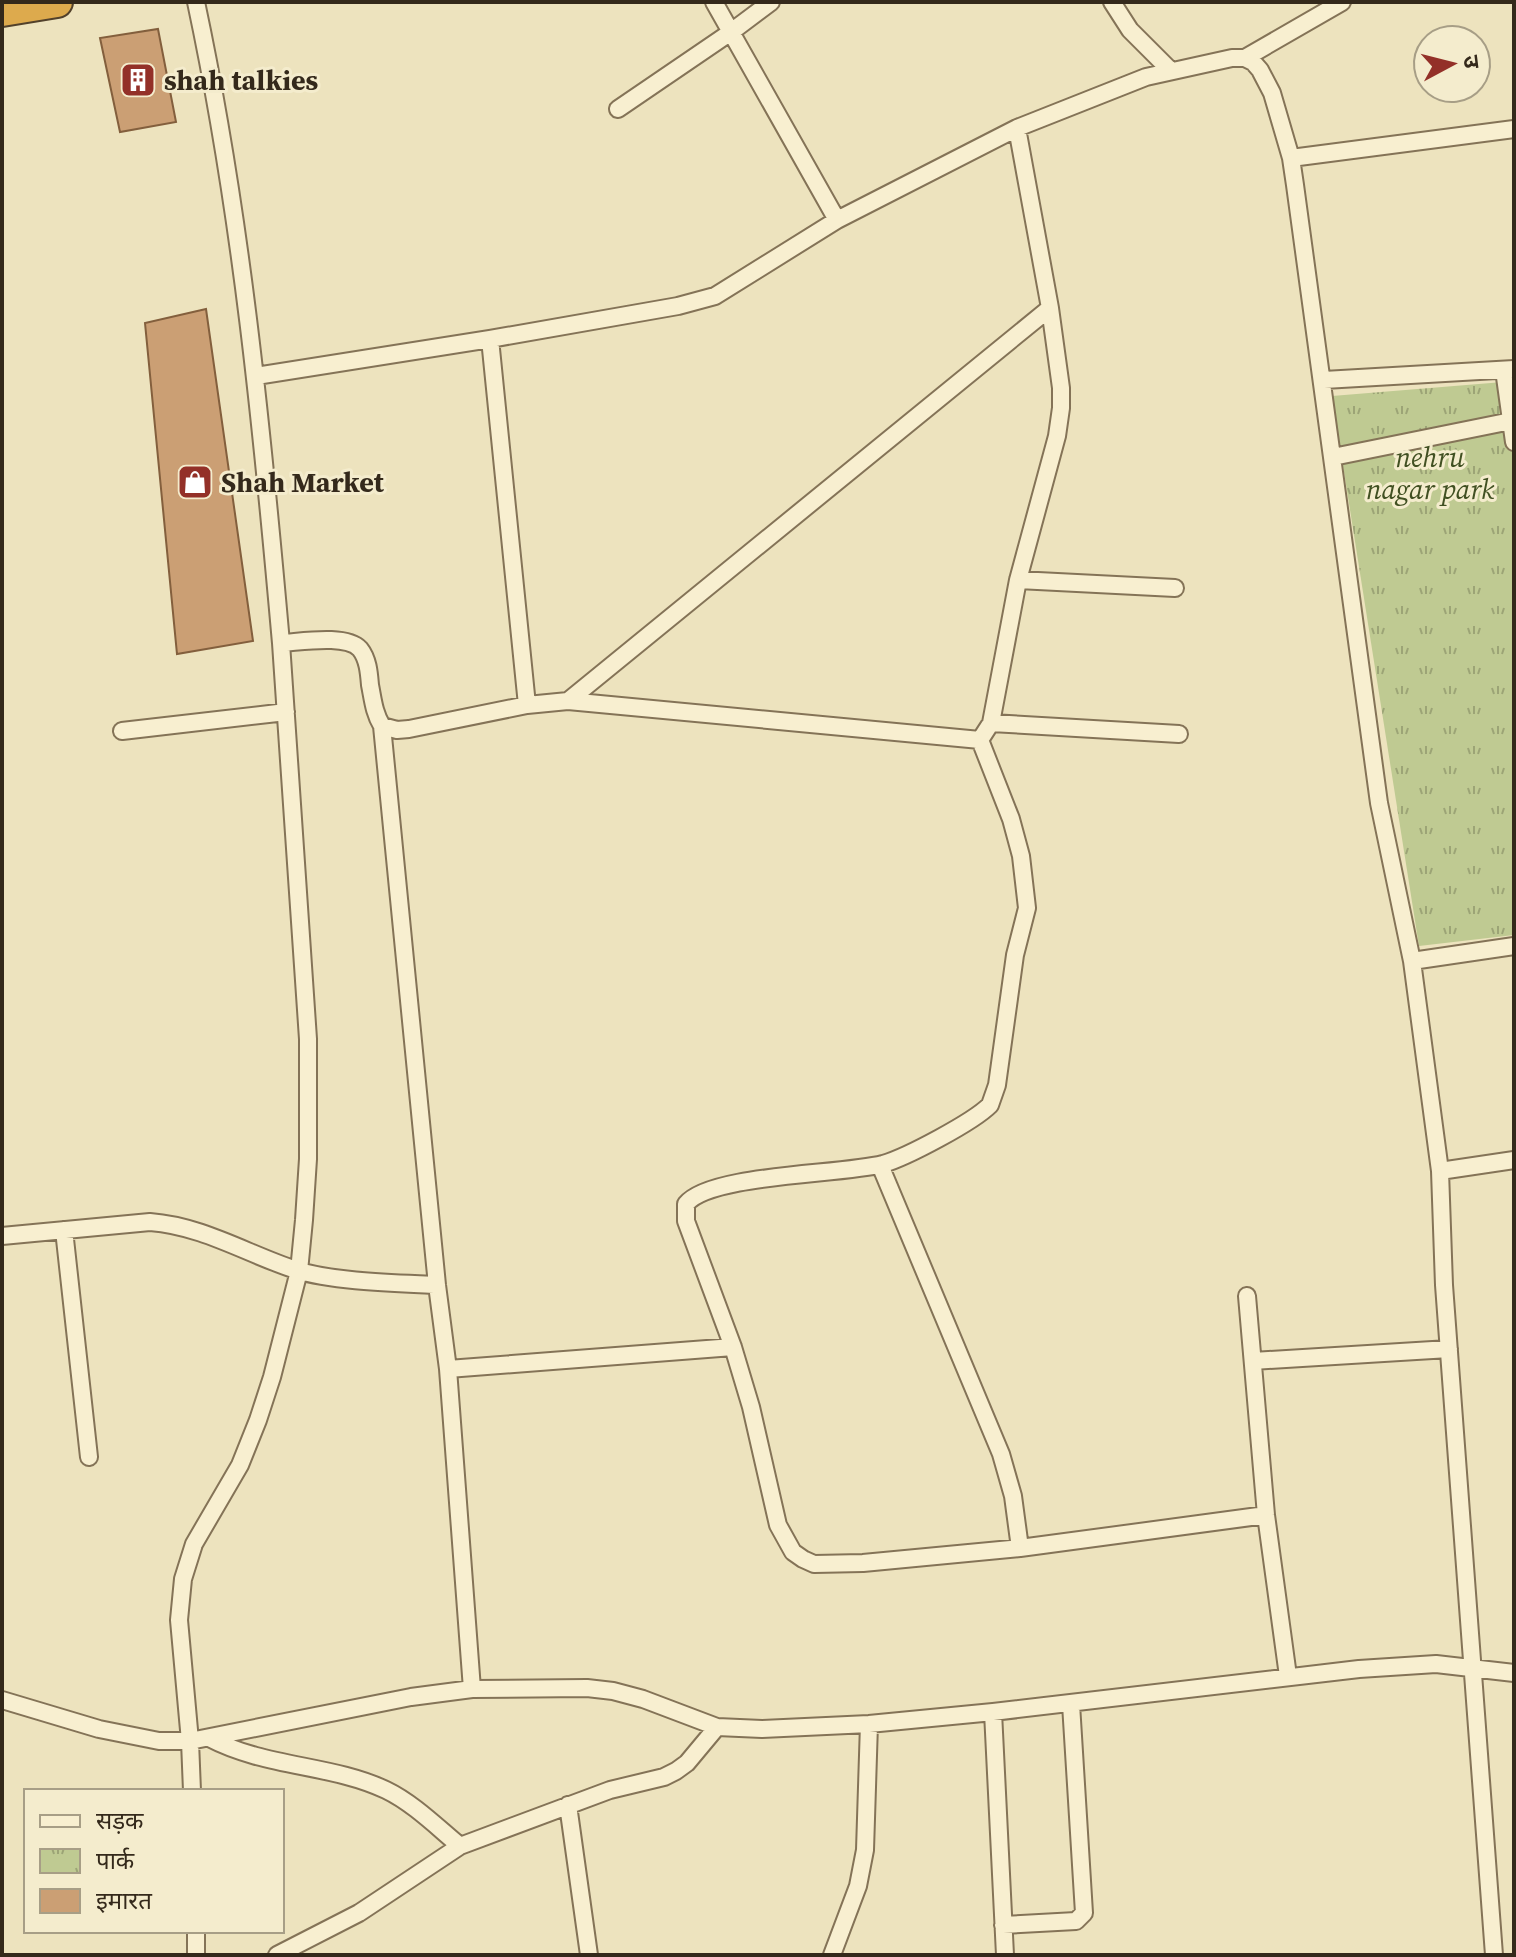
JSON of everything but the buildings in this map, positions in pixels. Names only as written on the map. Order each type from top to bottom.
[{"type":"highway","points":[[2,11],[57,2]]},
{"type":"street","points":[[192,1789],[179,1620],[183,1579],[194,1544],[240,1465],[272,1377],[299,1271],[308,1159],[309,1086],[281,643],[256,376],[233,205],[196,2]]},
{"type":"street","points":[[714,2],[837,220]]},
{"type":"street","points":[[618,109],[771,2]]},
{"type":"street","points":[[1112,2],[1130,30],[1170,70]]},
{"type":"street","points":[[256,376],[490,339],[678,306],[715,296],[837,220],[1017,128],[1170,70],[1245,58],[1342,2]]},
{"type":"street","points":[[1245,58],[1260,70],[1272,93],[1291,158],[1324,380],[1379,803],[1412,961],[1440,1171],[1449,1349],[1494,1955]]},
{"type":"street","points":[[980,740],[991,723],[1018,580],[1060,421],[1061,388],[1050,308],[1017,128]]},
{"type":"street","points":[[1291,158],[1514,129]]},
{"type":"street","points":[[568,701],[1050,308]]},
{"type":"street","points":[[490,339],[527,705]]},
{"type":"street","points":[[1324,380],[1509,369],[1514,442]]},
{"type":"street","points":[[1333,457],[1511,421]]},
{"type":"street","points":[[1018,580],[1175,588]]},
{"type":"street","points":[[281,643],[337,640],[347,641],[360,649],[367,664],[375,716],[382,726],[448,1369],[472,1689]]},
{"type":"street","points":[[382,726],[409,729],[527,705],[568,701],[980,740]]},
{"type":"street","points":[[122,731],[286,712]]},
{"type":"street","points":[[991,723],[1179,734]]},
{"type":"street","points":[[980,740],[1021,856],[1027,908],[1015,955],[994,1098],[987,1109],[923,1147],[880,1165],[742,1183],[695,1195],[686,1204],[686,1221],[733,1347],[751,1407],[778,1525],[793,1552],[814,1564],[863,1563],[1020,1548],[1266,1515]]},
{"type":"street","points":[[1412,961],[1514,946]]},
{"type":"street","points":[[1440,1171],[1514,1160]]},
{"type":"street","points":[[880,1165],[1001,1454],[1011,1487],[1020,1548]]},
{"type":"street","points":[[2,1236],[167,1223],[201,1232],[299,1271],[437,1285]]},
{"type":"street","points":[[64,1230],[89,1457]]},
{"type":"street","points":[[1247,1296],[1266,1515],[1288,1676]]},
{"type":"street","points":[[448,1369],[733,1347]]},
{"type":"street","points":[[1253,1361],[1449,1349]]},
{"type":"street","points":[[2,1700],[99,1729],[159,1741],[190,1741],[411,1697],[472,1689],[587,1688],[613,1691],[717,1727],[762,1729],[869,1724],[1071,1704],[1288,1676],[1436,1664],[1514,1673]]},
{"type":"street","points":[[1003,1925],[1076,1921],[1084,1913],[1071,1704]]},
{"type":"street","points":[[993,1712],[1005,1955]]},
{"type":"street","points":[[832,1955],[858,1886],[863,1859],[869,1724]]},
{"type":"street","points":[[277,1955],[359,1913],[460,1846],[568,1805],[676,1771],[687,1763],[717,1727]]},
{"type":"street","points":[[209,1738],[237,1752],[350,1778],[388,1791],[417,1810],[460,1846]]},
{"type":"street","points":[[568,1805],[589,1955]]},
{"type":"street","points":[[196,1933],[196,1955]]},
{"type":"green space","name":"nehru nagar park","points":[[1503,382],[1514,447],[1514,935],[1419,946],[1332,396]]},
{"type":"place","name":"shah talkies","points":[[138,80]]},
{"type":"place","name":"Shah Market","points":[[195,482]]}]
